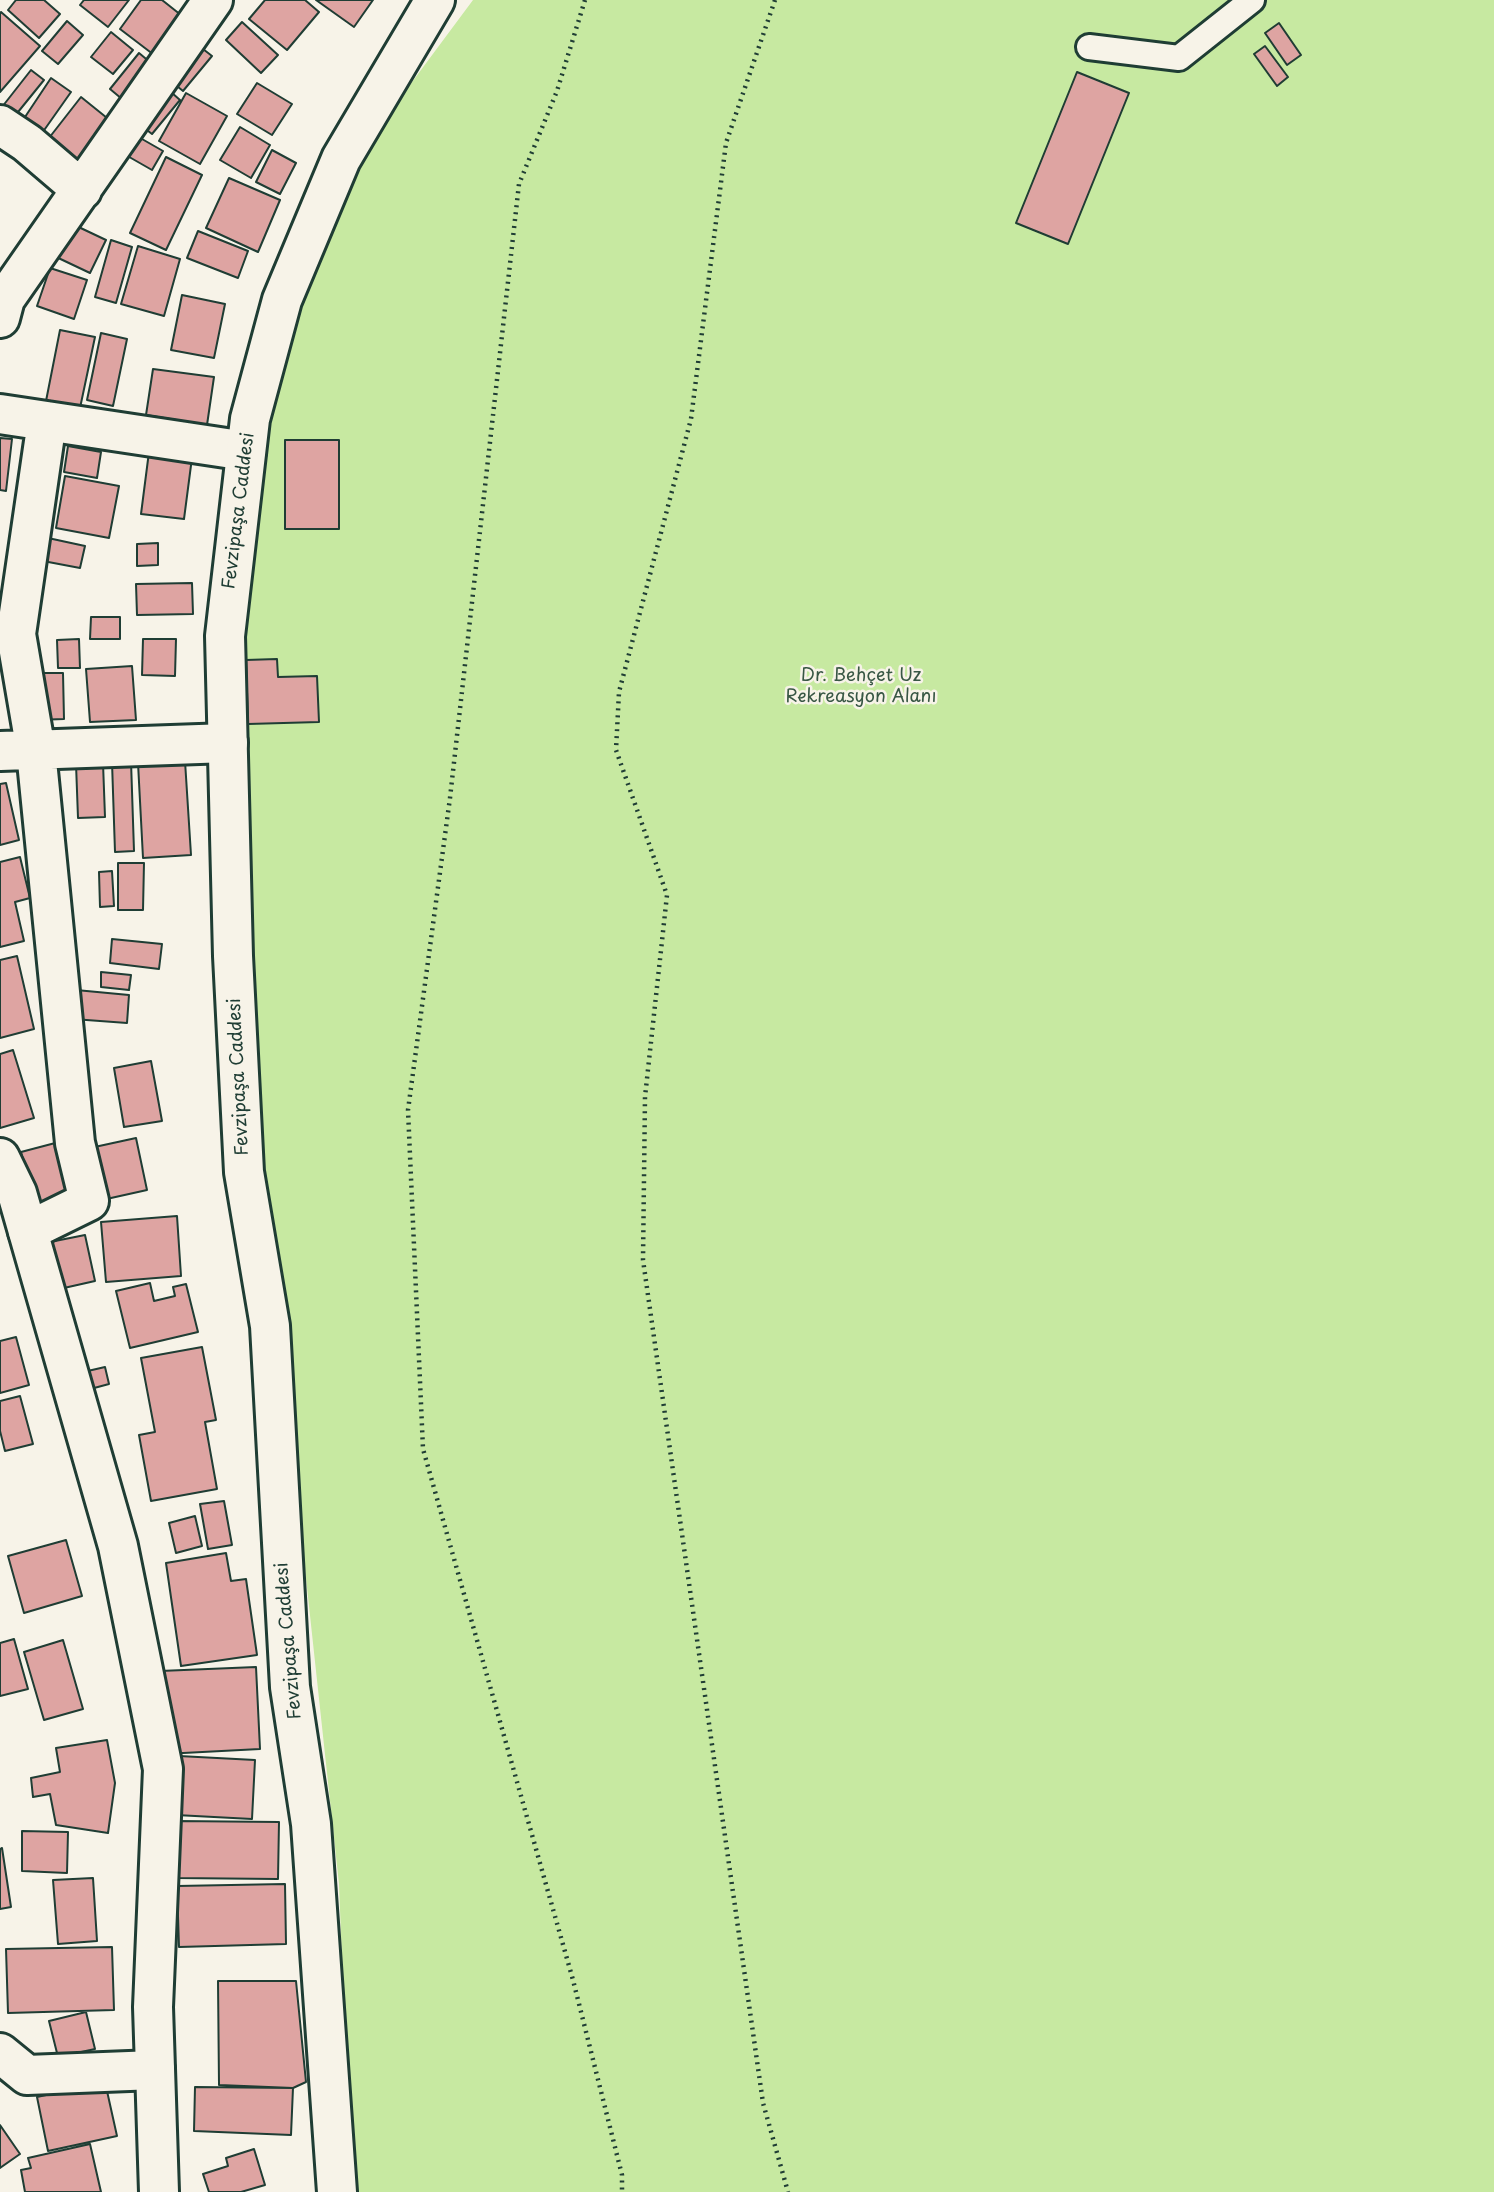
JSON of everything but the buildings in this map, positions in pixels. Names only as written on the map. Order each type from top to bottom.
[{"type":"street","name":"Fevzipaşa Caddesi","points":[[337,2192],[311,1824],[290,1687],[270,1326],[244,1172],[233,956],[225,636],[250,419],[282,300],[341,159],[435,0]]},
{"type":"street","points":[[0,318],[5,299],[82,190],[205,3]]},
{"type":"street","points":[[0,125],[27,143],[82,190]]},
{"type":"street","points":[[0,414],[246,451]]},
{"type":"street","points":[[28,1231],[89,1201],[75,1143],[18,751],[16,634],[47,421]]},
{"type":"street","points":[[18,751],[228,743]]},
{"type":"street","points":[[0,1158],[17,1192],[118,1546],[163,1769],[153,2007],[159,2192]]},
{"type":"street","points":[[0,2053],[27,2075],[155,2070]]},
{"type":"lane","points":[[1089,47],[1180,58],[1252,0]]},
{"type":"path","points":[[585,0],[557,91],[519,184],[450,798],[408,1110],[423,1449],[573,1980],[622,2175],[622,2192]]},
{"type":"path","points":[[775,0],[726,143],[691,419],[618,692],[616,750],[667,895],[645,1097],[643,1260],[763,2103],[788,2192]]},
{"type":"green space","name":"Dr. Behçet Uz Rekreasyon Alanı","points":[[473,0],[1494,0],[1494,2192],[351,2192],[339,1884],[301,1532],[249,1171],[226,637],[292,305],[360,152]]}]
